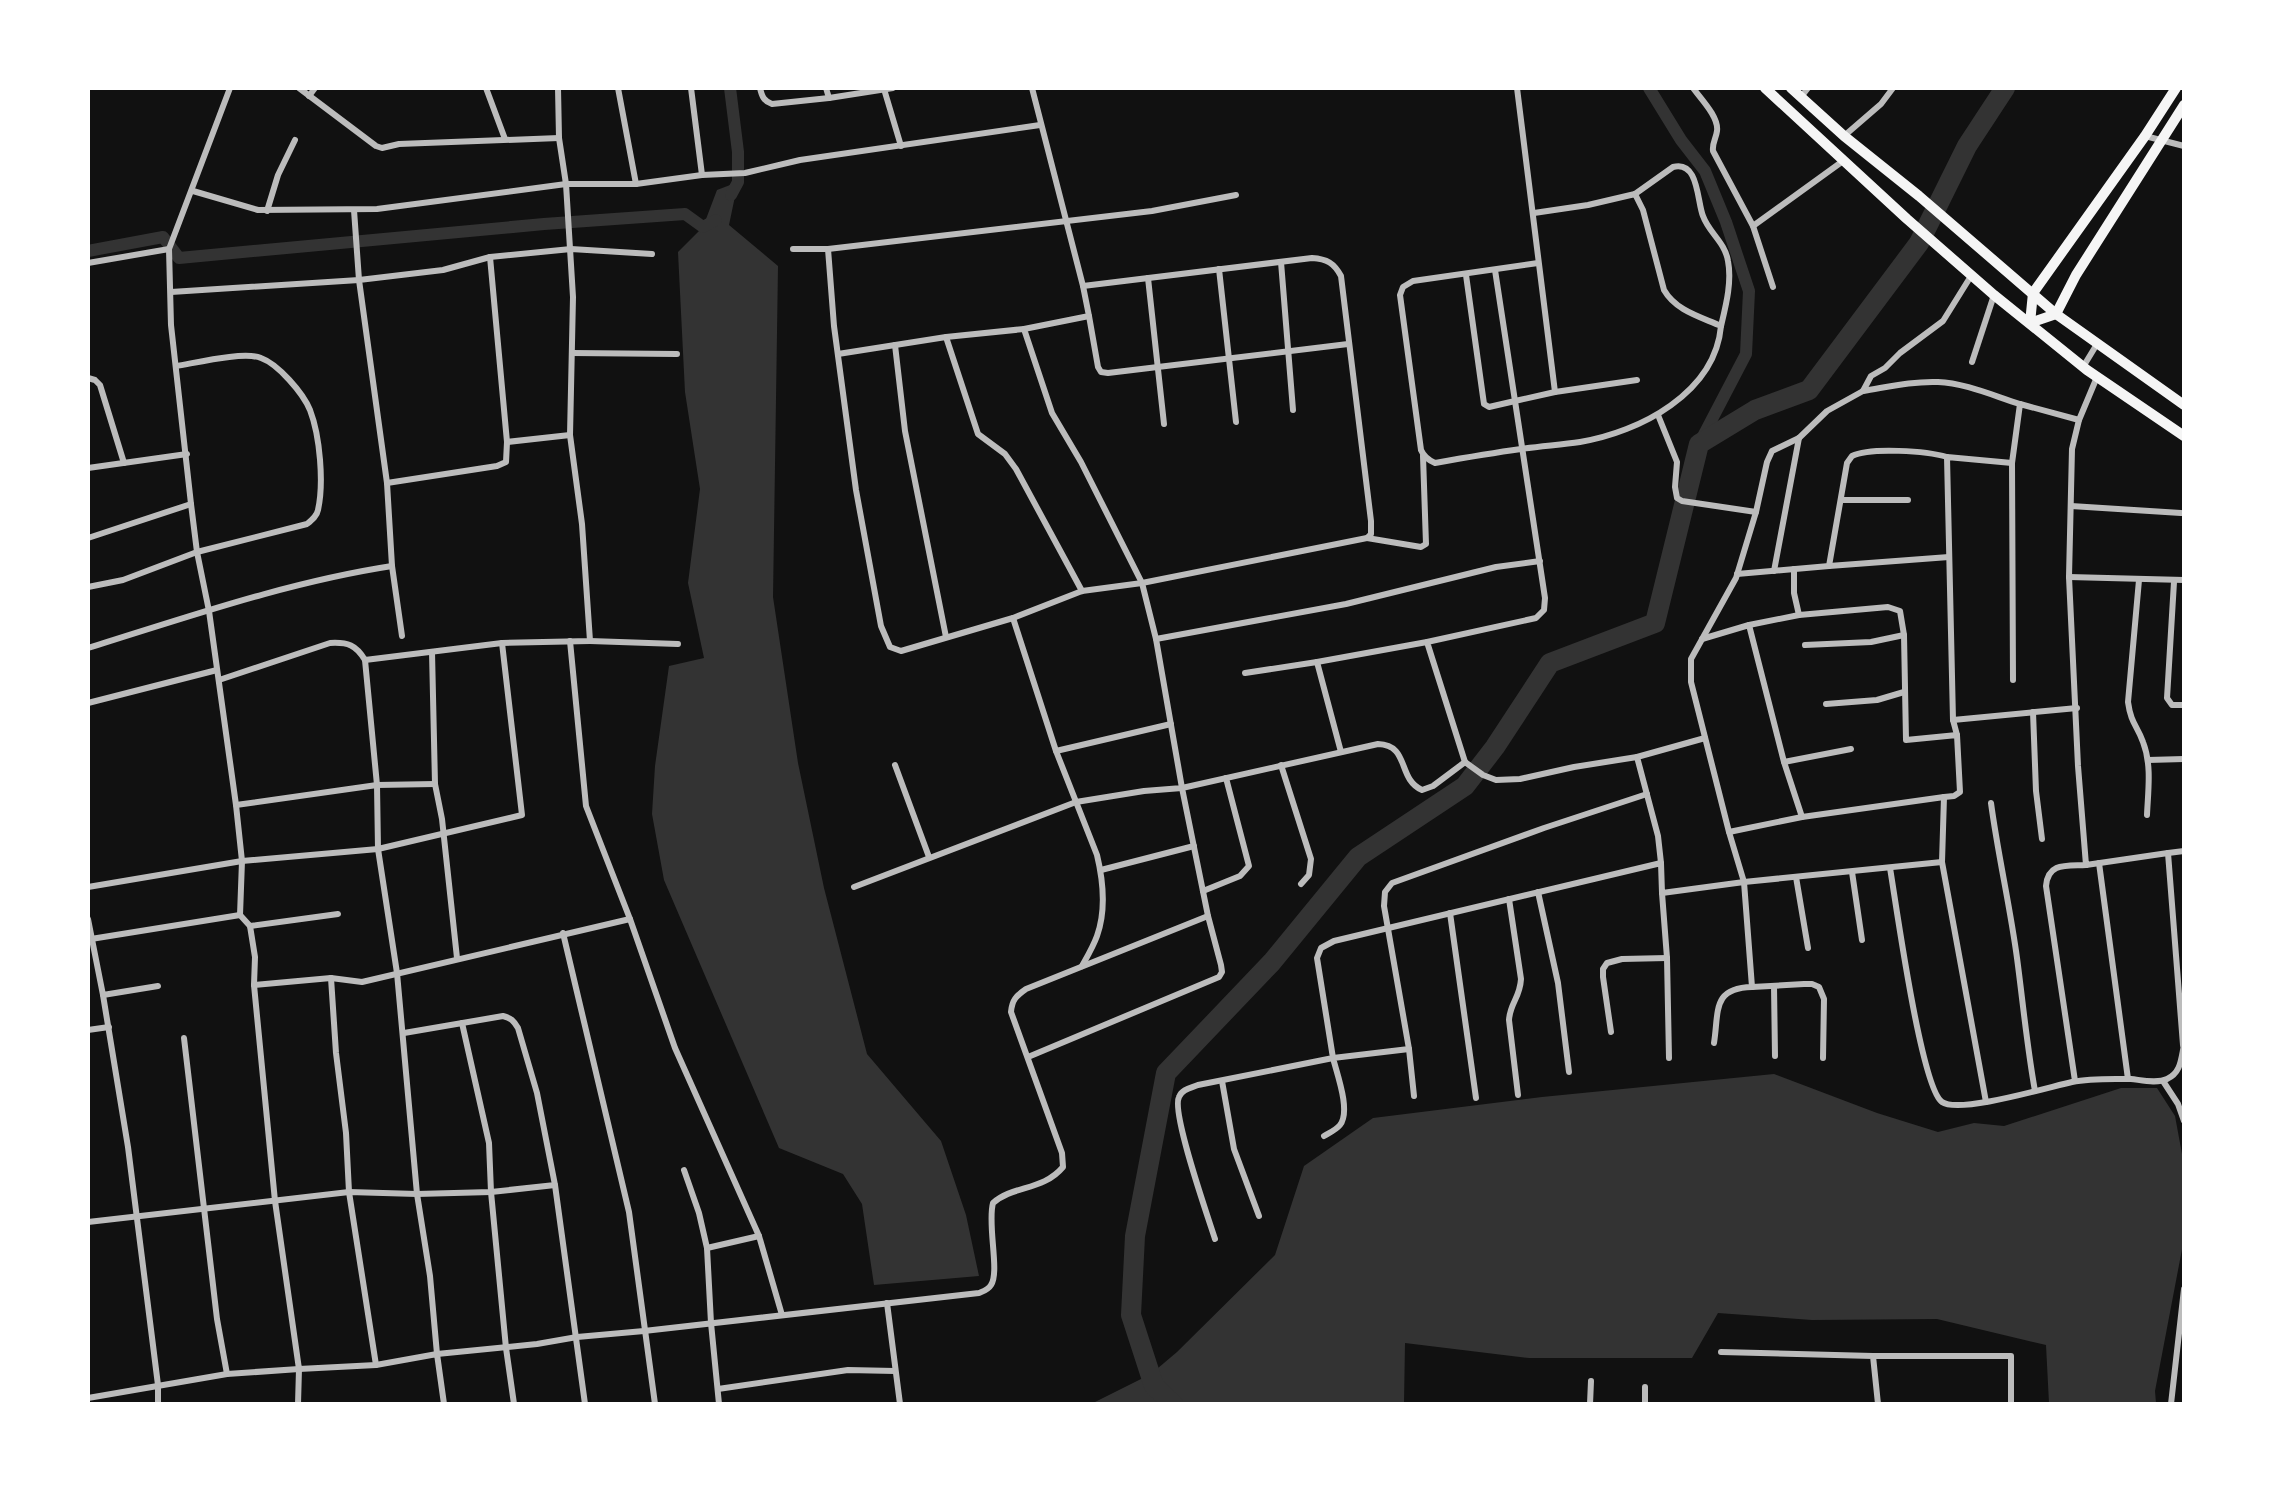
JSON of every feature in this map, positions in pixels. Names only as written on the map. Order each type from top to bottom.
[{"type":"main road","points":[[1764,88],[1971,276],[2083,367],[2184,436]]},
{"type":"main road","points":[[1791,88],[1805,93],[1844,136],[1919,196],[2056,314],[2184,405]]},
{"type":"main road","points":[[2030,323],[2032,293],[2145,136],[2176,88]]},
{"type":"main road","points":[[2030,323],[2056,314],[2076,275],[2184,105]]},
{"type":"street","points":[[230,88],[170,247],[171,292],[176,366],[197,552],[209,610],[236,805],[242,861],[240,915],[250,926],[255,957],[254,985],[275,1201],[299,1369],[298,1404]]},
{"type":"street","points":[[299,88],[376,146],[382,148],[399,144],[559,138]]},
{"type":"street","points":[[309,96],[315,88]]},
{"type":"street","points":[[486,88],[505,139]]},
{"type":"street","points":[[558,88],[559,138],[570,229],[573,297],[570,435],[582,524],[590,641]]},
{"type":"street","points":[[618,88],[636,184]]},
{"type":"street","points":[[691,88],[702,175]]},
{"type":"street","points":[[760,88],[762,97],[772,104],[894,88]]},
{"type":"street","points":[[826,88],[829,98]]},
{"type":"street","points":[[1032,88],[1083,286],[1096,360],[1101,372],[1348,344]]},
{"type":"street","points":[[1517,88],[1555,392]]},
{"type":"street","points":[[1693,88],[1717,124],[1713,151],[1753,226],[1773,287]]},
{"type":"street","points":[[1844,136],[1881,104],[1893,88]]},
{"type":"street","points":[[884,90],[901,146]]},
{"type":"street","points":[[193,191],[246,208],[267,211],[354,210],[411,205],[566,184],[636,184],[702,175],[745,173],[800,160],[1040,125]]},
{"type":"street","points":[[2145,136],[2184,146]]},
{"type":"street","points":[[267,211],[278,175],[295,140]]},
{"type":"street","points":[[1753,226],[1843,161]]},
{"type":"street","points":[[1423,456],[1435,463],[1581,442],[1625,429],[1658,415],[1684,394],[1705,372],[1717,348],[1729,290],[1729,262],[1725,250],[1702,216],[1696,185],[1687,169],[1679,165],[1673,167],[1635,194],[1588,205],[1534,213]]},
{"type":"street","points":[[1635,194],[1643,210],[1664,290],[1669,299],[1680,308],[1721,326]]},
{"type":"street","points":[[793,249],[828,249],[1066,222],[1152,211],[1236,195]]},
{"type":"street","points":[[354,210],[359,280],[387,483],[392,566],[402,636]]},
{"type":"street","points":[[88,262],[170,247]]},
{"type":"street","points":[[171,292],[359,280],[443,270],[490,257],[571,249],[652,254]]},
{"type":"street","points":[[828,249],[838,354],[856,490],[885,638],[890,648],[902,651],[1013,618],[1082,591],[1142,582],[1366,538],[1417,547],[1426,544],[1423,456],[1400,295],[1402,287],[1413,281],[1538,263]]},
{"type":"street","points":[[387,483],[497,466],[506,462],[507,442],[490,257]]},
{"type":"street","points":[[1083,286],[1312,258],[1325,259],[1336,266],[1341,276],[1371,521],[1371,534],[1366,538]]},
{"type":"street","points":[[1281,262],[1293,410]]},
{"type":"street","points":[[1219,269],[1236,422]]},
{"type":"street","points":[[1245,673],[1427,642],[1540,615],[1544,610],[1545,598],[1540,561],[1495,270]]},
{"type":"street","points":[[1466,275],[1484,404],[1489,407],[1555,392],[1637,380]]},
{"type":"street","points":[[1863,391],[1871,376],[1885,368],[1900,353],[1943,321],[1971,276]]},
{"type":"street","points":[[1148,278],[1164,424]]},
{"type":"street","points":[[1972,362],[1994,295]]},
{"type":"street","points":[[838,354],[946,337],[1024,329],[1089,316]]},
{"type":"street","points":[[1024,329],[1052,413],[1081,462],[1142,582],[1156,639],[1182,788],[1208,916],[1222,972],[1219,977],[1028,1057]]},
{"type":"street","points":[[946,337],[978,434],[1005,454],[1016,468],[1082,591]]},
{"type":"street","points":[[2083,367],[2097,344]]},
{"type":"street","points":[[895,345],[905,431],[946,638]]},
{"type":"street","points":[[572,353],[677,354]]},
{"type":"street","points":[[88,587],[123,580],[197,552],[307,524],[318,511],[320,479],[317,438],[309,409],[300,393],[271,362],[258,356],[246,355],[176,366]]},
{"type":"street","points":[[2086,865],[2078,766],[2069,577],[2073,449],[2079,420],[2097,377]]},
{"type":"street","points":[[88,378],[100,385],[124,463]]},
{"type":"street","points":[[1752,987],[1744,882],[1729,832],[1689,668],[1701,639],[1737,574],[1772,451],[1799,438],[1827,411],[1863,391],[1915,382],[1940,382],[1962,386],[2079,420]]},
{"type":"street","points":[[2013,680],[2012,464],[2020,404]]},
{"type":"street","points":[[1658,415],[1677,462],[1677,498],[1682,501],[1756,512]]},
{"type":"street","points":[[507,442],[570,435]]},
{"type":"street","points":[[1774,571],[1799,438]]},
{"type":"street","points":[[1830,566],[1847,463],[1859,452],[1923,453],[2012,464]]},
{"type":"street","points":[[88,468],[187,454]]},
{"type":"street","points":[[1729,832],[1802,817],[1954,796],[1960,792],[1957,735],[1953,720],[1947,457]]},
{"type":"street","points":[[1841,500],[1908,500]]},
{"type":"street","points":[[88,538],[191,504]]},
{"type":"street","points":[[2071,506],[2181,513]]},
{"type":"street","points":[[1737,574],[1949,557]]},
{"type":"street","points":[[1156,639],[1346,604],[1497,567],[1540,561]]},
{"type":"street","points":[[88,648],[209,610],[341,574],[392,566]]},
{"type":"street","points":[[1794,569],[1794,593],[1799,615]]},
{"type":"street","points":[[2069,577],[2174,582],[2184,580]]},
{"type":"street","points":[[2139,580],[2128,702],[2130,716],[2143,741],[2148,760],[2147,815]]},
{"type":"street","points":[[2174,582],[2167,698],[2172,705],[2184,705]]},
{"type":"street","points":[[1701,639],[1749,625],[1799,615],[1888,606],[1900,611],[1904,635],[1906,740],[1957,735]]},
{"type":"street","points":[[1013,618],[1056,751],[1101,870],[1102,914],[1097,936],[1081,967]]},
{"type":"street","points":[[1749,625],[1784,762],[1802,817]]},
{"type":"street","points":[[1805,645],[1871,642],[1904,635]]},
{"type":"street","points":[[570,641],[586,806],[630,919],[675,1048],[759,1236],[782,1315]]},
{"type":"street","points":[[365,660],[502,643],[590,641],[678,644]]},
{"type":"street","points":[[1427,642],[1468,764],[1483,775],[1496,780],[1520,779],[1637,756],[1706,738]]},
{"type":"street","points":[[219,680],[330,643],[351,644],[358,648],[365,660],[376,785],[378,849],[397,973],[417,1194],[430,1276],[444,1404]]},
{"type":"street","points":[[88,886],[242,861],[378,849],[522,815],[502,643]]},
{"type":"street","points":[[432,652],[435,784],[444,834],[457,958]]},
{"type":"street","points":[[1317,662],[1341,752]]},
{"type":"street","points":[[88,703],[217,670]]},
{"type":"street","points":[[1826,704],[1877,700],[1904,692]]},
{"type":"street","points":[[1953,720],[2077,708]]},
{"type":"street","points":[[2033,712],[2036,791],[2042,838]]},
{"type":"street","points":[[1056,751],[1171,724]]},
{"type":"street","points":[[854,887],[1076,802],[1144,791],[1182,788],[1378,744],[1390,744],[1397,750],[1414,787],[1422,790],[1433,786],[1468,764]]},
{"type":"street","points":[[1784,762],[1851,749]]},
{"type":"street","points":[[1637,756],[1658,836],[1661,863],[1667,958],[1669,1058]]},
{"type":"street","points":[[2148,760],[2184,759]]},
{"type":"street","points":[[895,765],[929,857]]},
{"type":"street","points":[[1281,765],[1311,859],[1309,875],[1301,884]]},
{"type":"street","points":[[1203,891],[1240,876],[1249,866],[1226,778]]},
{"type":"street","points":[[236,805],[376,785],[435,784]]},
{"type":"street","points":[[1414,1096],[1409,1049],[1384,906],[1385,892],[1392,883],[1544,828],[1647,794]]},
{"type":"street","points":[[1944,797],[1942,862],[1986,1102]]},
{"type":"street","points":[[1990,803],[2017,957],[2028,1053],[2035,1091]]},
{"type":"street","points":[[1101,870],[1194,846]]},
{"type":"street","points":[[2075,1082],[2046,885],[2047,876],[2052,869],[2061,867],[2184,851]]},
{"type":"street","points":[[1890,868],[1912,1008],[1931,1086],[1942,1102],[1951,1105],[1986,1102],[2075,1082],[2128,1079],[2163,1081],[2173,1076],[2181,1065],[2183,1045],[2168,853]]},
{"type":"street","points":[[1662,892],[1942,862]]},
{"type":"street","points":[[1324,1136],[1341,1124],[1344,1116],[1342,1096],[1332,1058],[1317,958],[1321,948],[1341,939],[1661,863]]},
{"type":"street","points":[[2099,863],[2128,1079]]},
{"type":"street","points":[[1851,872],[1862,940]]},
{"type":"street","points":[[1796,877],[1808,948]]},
{"type":"street","points":[[1538,892],[1558,983],[1569,1072]]},
{"type":"street","points":[[1509,899],[1521,979],[1521,991],[1509,1011],[1518,1095]]},
{"type":"street","points":[[1450,913],[1476,1098]]},
{"type":"street","points":[[250,926],[338,914]]},
{"type":"street","points":[[91,939],[240,915]]},
{"type":"street","points":[[88,1398],[227,1374],[376,1365],[437,1354],[506,1348],[577,1336],[644,1331],[979,1293],[993,1284],[991,1226],[993,1203],[1003,1196],[1040,1185],[1056,1175],[1063,1167],[1062,1153],[1011,1012],[1012,1002],[1026,989],[1208,916]]},
{"type":"street","points":[[88,919],[109,1027],[136,1215],[158,1385],[158,1404]]},
{"type":"street","points":[[254,985],[331,978],[362,982],[630,919]]},
{"type":"street","points":[[563,933],[629,1212],[656,1404]]},
{"type":"street","points":[[1611,1032],[1603,977],[1603,969],[1607,963],[1622,959],[1667,958]]},
{"type":"street","points":[[331,978],[350,1192],[376,1365]]},
{"type":"street","points":[[1714,1043],[1720,999],[1727,992],[1738,987],[1804,984],[1819,987],[1824,999],[1823,1058]]},
{"type":"street","points":[[103,995],[158,986]]},
{"type":"street","points":[[1774,986],[1774,1056]]},
{"type":"street","points":[[404,1033],[502,1016],[510,1018],[518,1028],[537,1093],[555,1185],[585,1404]]},
{"type":"street","points":[[462,1023],[489,1143],[491,1192],[506,1348],[514,1404]]},
{"type":"street","points":[[88,1030],[109,1027]]},
{"type":"street","points":[[184,1038],[217,1318],[227,1374]]},
{"type":"street","points":[[1215,1239],[1177,1107],[1179,1096],[1185,1090],[1332,1058],[1409,1049]]},
{"type":"street","points":[[1222,1081],[1234,1149],[1259,1216]]},
{"type":"street","points":[[2163,1081],[2178,1104],[2184,1121]]},
{"type":"street","points":[[684,1170],[699,1212],[707,1248],[719,1404]]},
{"type":"street","points":[[88,1222],[350,1192],[417,1194],[491,1192],[555,1185]]},
{"type":"street","points":[[707,1248],[759,1236]]},
{"type":"street","points":[[2171,1404],[2184,1289]]},
{"type":"street","points":[[886,1303],[900,1404]]},
{"type":"street","points":[[1721,1352],[1873,1356],[2011,1356],[2011,1404]]},
{"type":"street","points":[[1873,1356],[1878,1404]]},
{"type":"street","points":[[718,1389],[848,1370],[895,1371]]},
{"type":"street","points":[[1590,1404],[1591,1381]]},
{"type":"street","points":[[1645,1387],[1645,1404]]},
{"type":"shaded area","points":[[738,182],[729,225],[778,266],[773,597],[798,763],[824,888],[867,1054],[941,1141],[966,1215],[979,1276],[874,1285],[862,1204],[843,1174],[779,1148],[664,880],[652,814],[655,766],[669,666],[704,658],[688,583],[700,489],[685,392],[678,252],[703,227],[717,190]]},
{"type":"shaded area","points":[[1774,1074],[1877,1113],[1938,1132],[1974,1123],[2004,1126],[2121,1088],[2157,1088],[2175,1116],[2182,1154],[2183,1244],[2155,1391],[2156,1403],[2049,1403],[2046,1345],[1937,1319],[1812,1320],[1718,1313],[1692,1358],[1529,1358],[1405,1343],[1404,1403],[1093,1403],[1151,1374],[1177,1352],[1275,1255],[1304,1166],[1373,1118],[1542,1097]]},
{"type":"waterway","points":[[730,88],[738,152],[738,182],[731,195]]},
{"type":"waterway","points":[[1649,88],[1681,140],[1705,171],[1726,222],[1749,291],[1746,354],[1699,444]]},
{"type":"waterway","points":[[1173,1404],[1154,1386],[1131,1315],[1135,1236],[1166,1073],[1272,962],[1358,857],[1465,786],[1495,747],[1550,663],[1655,623],[1699,444],[1755,410],[1809,390],[1919,243],[1967,146],[2005,88]]},
{"type":"waterway","points":[[88,251],[163,237],[179,258],[544,224],[685,214],[703,227],[716,220]]}]
